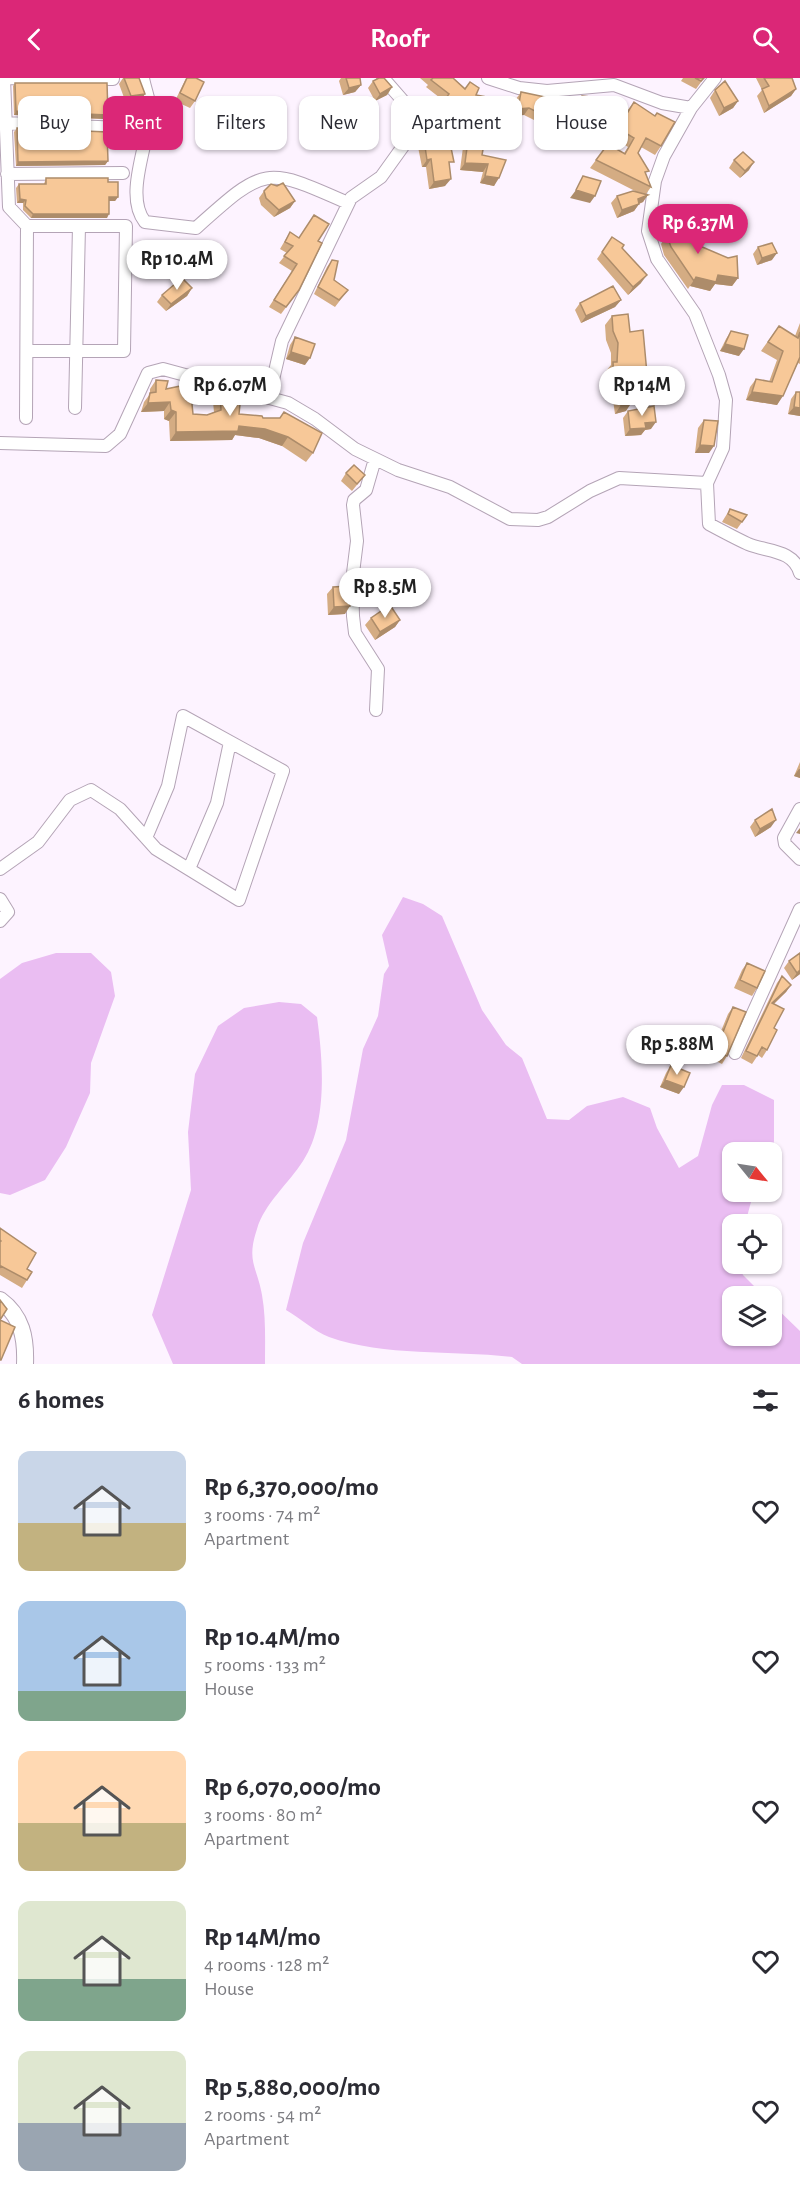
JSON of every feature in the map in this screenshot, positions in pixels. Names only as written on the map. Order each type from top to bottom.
[{"type":"street","points":[[26,418],[27,226],[9,207],[2,93],[4,78],[113,79]]},
{"type":"street","points":[[142,78],[151,113],[139,162],[138,207],[140,216],[145,222],[196,228],[251,182],[274,177],[292,179],[348,203]]},
{"type":"street","points":[[269,398],[282,341],[348,203],[355,193],[381,177],[414,131],[415,118],[411,110],[383,78]]},
{"type":"street","points":[[488,78],[519,88],[547,90],[614,85],[662,103],[691,108]]},
{"type":"street","points":[[715,78],[691,108],[668,148],[655,181],[648,231],[657,259],[695,314],[719,375],[726,400],[723,448],[707,483],[709,524],[751,545],[783,553],[798,565],[800,573]]},
{"type":"street","points":[[5,123],[103,127]]},
{"type":"street","points":[[7,174],[123,173]]},
{"type":"street","points":[[27,226],[126,226],[124,351],[27,351]]},
{"type":"street","points":[[75,408],[79,226]]},
{"type":"street","points":[[0,443],[106,446],[120,434],[148,374],[163,369],[210,379],[288,403],[315,419],[355,449],[375,459],[398,470],[450,487],[492,511],[522,520],[548,517],[590,491],[620,478],[707,483]]},
{"type":"street","points":[[375,459],[366,490],[353,505],[357,541],[352,602],[355,633],[378,669],[376,710]]},
{"type":"street","points":[[0,869],[38,842],[70,800],[91,790],[120,808],[146,838],[156,849],[239,900],[283,771],[183,716],[168,786],[146,838]]},
{"type":"street","points":[[189,869],[217,803],[230,742]]},
{"type":"street","points":[[800,809],[784,838],[785,844],[800,859]]},
{"type":"street","points":[[0,899],[8,912],[0,921]]},
{"type":"street","points":[[735,1053],[800,909]]},
{"type":"street","points":[[0,1300],[9,1306],[20,1322],[26,1364]]},
{"type":"shaded area","points":[[403,897],[423,904],[442,916],[482,1010],[506,1045],[522,1058],[547,1119],[569,1120],[587,1106],[623,1097],[650,1108],[657,1128],[679,1168],[698,1156],[712,1105],[722,1085],[744,1085],[774,1100],[774,1142],[722,1142],[722,1202],[751,1202],[748,1214],[722,1214],[722,1274],[743,1274],[754,1286],[722,1286],[722,1346],[782,1346],[782,1314],[800,1331],[800,1364],[522,1364],[512,1357],[373,1348],[351,1343],[323,1334],[286,1310],[303,1243],[346,1140],[363,1049],[378,1016],[384,974],[389,966],[382,935]]},
{"type":"shaded area","points":[[56,953],[91,953],[111,972],[115,996],[91,1063],[90,1093],[66,1147],[45,1180],[10,1195],[0,1193],[0,979],[22,963]]},
{"type":"shaded area","points":[[279,1002],[301,1004],[317,1017],[322,1091],[317,1129],[311,1146],[303,1161],[265,1211],[260,1220],[252,1249],[264,1312],[265,1364],[173,1364],[152,1315],[191,1190],[188,1132],[195,1074],[218,1026],[244,1008]]},
{"type":"building","points":[[124,78],[139,78],[145,94],[131,96]]},
{"type":"building","points":[[187,78],[196,78],[204,82],[197,96],[195,96],[195,101],[180,93]]},
{"type":"building","points":[[346,78],[360,78],[361,85],[349,88]]},
{"type":"building","points":[[384,78],[392,87],[380,94],[373,81]]},
{"type":"building","points":[[433,78],[453,78],[465,89],[470,82],[479,88],[476,95],[481,96],[448,96],[449,94],[431,80]]},
{"type":"building","points":[[764,78],[792,78],[796,89],[769,106],[762,89],[769,86]]},
{"type":"building","points":[[725,81],[738,101],[724,108],[715,90]]},
{"type":"building","points":[[15,83],[107,83],[107,96],[103,96],[103,115],[91,114],[91,96],[18,96],[18,111],[16,111]]},
{"type":"building","points":[[521,92],[540,96],[534,96],[534,110],[522,109]]},
{"type":"building","points":[[634,102],[655,116],[657,113],[675,122],[661,146],[646,138],[638,153],[649,171],[645,172],[651,187],[596,160],[604,150],[618,150],[625,154],[628,150],[634,138],[628,134],[628,112]]},
{"type":"building","points":[[17,128],[18,150],[91,150],[91,131],[103,132],[103,150],[108,150],[108,161],[18,162]]},
{"type":"building","points":[[426,150],[451,150],[454,162],[449,162],[451,179],[434,182],[431,159],[427,160]]},
{"type":"building","points":[[467,150],[483,150],[482,155],[506,160],[499,178],[485,176],[488,164],[465,163]]},
{"type":"building","points":[[743,152],[754,162],[745,171],[734,160]]},
{"type":"building","points":[[583,176],[601,181],[595,196],[576,190]]},
{"type":"building","points":[[46,178],[108,178],[108,182],[118,182],[118,197],[109,197],[109,214],[33,214],[25,206],[26,200],[20,199],[19,184],[46,184]]},
{"type":"building","points":[[283,183],[295,201],[279,210],[266,198],[264,191],[271,184],[277,186]]},
{"type":"building","points":[[633,191],[648,195],[638,199],[639,204],[622,210],[617,196]]},
{"type":"building","points":[[667,212],[700,246],[728,258],[737,256],[738,278],[718,275],[716,282],[696,277],[694,281],[671,247],[667,236],[669,233],[663,222]]},
{"type":"building","points":[[314,215],[329,224],[318,241],[322,243],[299,290],[286,307],[274,300],[297,264],[284,256],[293,246],[285,242],[290,232],[299,238]]},
{"type":"building","points":[[612,237],[624,245],[622,248],[647,275],[633,287],[602,252]]},
{"type":"building","points":[[772,243],[777,253],[762,258],[758,247]]},
{"type":"building","points":[[159,249],[181,257],[174,270],[154,260]]},
{"type":"building","points":[[332,260],[338,261],[334,280],[348,290],[339,300],[318,287]]},
{"type":"building","points":[[182,278],[192,288],[171,304],[162,295]]},
{"type":"building","points":[[613,286],[621,300],[586,316],[580,303]]},
{"type":"building","points":[[628,314],[630,332],[643,330],[648,385],[629,385],[632,402],[621,405],[618,384],[614,384],[613,362],[617,362],[618,343],[613,331],[612,316]]},
{"type":"building","points":[[779,326],[798,338],[800,332],[800,357],[783,396],[752,392],[756,379],[772,382],[783,351],[768,342]]},
{"type":"building","points":[[731,331],[748,335],[744,349],[725,344]]},
{"type":"building","points":[[295,337],[315,344],[310,358],[291,352]]},
{"type":"building","points":[[156,380],[168,381],[166,389],[190,384],[193,414],[207,415],[221,410],[220,393],[241,394],[239,414],[280,418],[284,412],[322,433],[313,453],[288,437],[265,429],[239,426],[238,431],[176,432],[176,412],[171,410],[170,402],[148,403],[150,393],[156,392]]},
{"type":"building","points":[[796,392],[800,392],[800,408],[794,407]]},
{"type":"building","points":[[654,406],[656,422],[645,423],[646,428],[630,429],[628,411]]},
{"type":"building","points":[[704,420],[718,421],[714,446],[700,445]]},
{"type":"building","points":[[354,465],[365,475],[357,484],[346,473]]},
{"type":"building","points":[[730,509],[747,515],[742,522],[728,514]]},
{"type":"building","points":[[349,586],[350,606],[334,607],[333,587]]},
{"type":"building","points":[[363,591],[374,592],[373,603],[364,602]]},
{"type":"building","points":[[390,605],[400,620],[380,632],[371,618]]},
{"type":"building","points":[[772,809],[776,820],[760,829],[755,820]]},
{"type":"building","points":[[800,953],[800,970],[797,973],[789,961]]},
{"type":"building","points":[[747,963],[765,971],[757,988],[740,980]]},
{"type":"building","points":[[782,976],[791,985],[772,1003],[784,1009],[774,1028],[777,1030],[767,1050],[762,1047],[757,1056],[746,1051]]},
{"type":"building","points":[[733,1007],[746,1012],[727,1056],[713,1050]]},
{"type":"building","points":[[671,1065],[690,1073],[684,1087],[665,1080]]},
{"type":"building","points":[[0,1228],[36,1253],[27,1269],[32,1272],[27,1280],[1,1266],[0,1268]]},
{"type":"building","points":[[0,1300],[7,1309],[0,1320]]},
{"type":"building","points":[[0,1320],[15,1327],[1,1360],[0,1360]]}]
